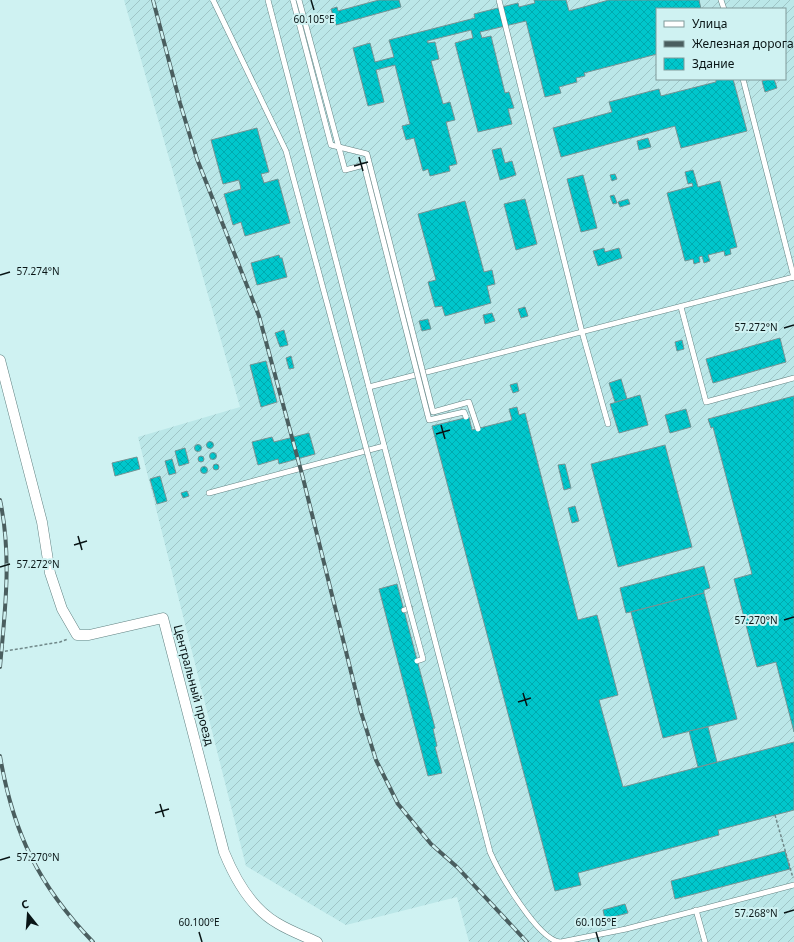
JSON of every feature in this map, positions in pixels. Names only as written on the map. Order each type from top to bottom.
[{"type":"street","points":[[0,360],[42,522],[50,573],[62,609],[77,635]]},
{"type":"street","name":"Центральный проезд","points":[[77,635],[89,635],[163,618],[224,852],[229,865],[240,886],[260,910],[277,923],[317,942]]},
{"type":"lane","points":[[213,0],[286,151],[424,659],[417,661]]},
{"type":"lane","points":[[268,0],[490,852],[506,883],[543,934],[554,941],[561,942],[612,932],[794,884]]},
{"type":"lane","points":[[293,0],[331,145],[367,154],[434,412],[469,402],[478,429]]},
{"type":"lane","points":[[299,0],[345,170],[364,165],[429,420],[464,412],[466,417]]},
{"type":"lane","points":[[499,0],[582,332],[608,424]]},
{"type":"lane","points":[[369,387],[794,278],[743,80]]},
{"type":"lane","points":[[681,306],[706,402],[794,378]]},
{"type":"lane","points":[[209,493],[384,446]]},
{"type":"lane","points":[[404,610],[410,608]]},
{"type":"lane","points":[[696,910],[705,942]]},
{"type":"path","points":[[0,652],[60,642],[77,635]]},
{"type":"path","points":[[775,815],[794,884]]},
{"type":"shaded area","points":[[124,0],[794,0],[794,942],[469,942],[457,897],[346,925],[246,866],[138,437],[240,407]]},
{"type":"building","points":[[379,0],[399,0],[401,7],[336,25],[331,9],[337,7],[338,11]]},
{"type":"building","points":[[534,0],[566,0],[569,11],[609,0],[699,0],[701,8],[656,8],[656,54],[584,73],[585,76],[576,78],[577,82],[559,87],[561,93],[545,97],[526,21],[480,32],[482,38],[491,36],[505,93],[509,92],[514,108],[508,109],[512,124],[478,132],[455,43],[473,38],[471,30],[427,41],[428,43],[435,42],[439,59],[431,61],[443,104],[450,102],[455,120],[446,122],[457,164],[449,166],[450,171],[430,176],[428,169],[423,171],[414,138],[406,140],[402,126],[410,124],[395,65],[376,70],[384,102],[368,106],[353,48],[370,43],[375,62],[394,57],[389,40],[475,18],[474,14],[518,3],[519,7],[535,3]]},
{"type":"building","points":[[716,80],[733,80],[747,131],[681,148],[675,126],[561,157],[553,128],[612,112],[609,102],[659,89],[661,96],[716,82]]},
{"type":"building","points":[[774,80],[777,88],[765,92],[762,81]]},
{"type":"building","points":[[257,128],[269,172],[261,174],[264,183],[278,179],[290,223],[245,236],[241,222],[233,225],[224,194],[241,189],[239,180],[223,184],[211,140]]},
{"type":"building","points":[[648,138],[651,147],[639,150],[637,141]]},
{"type":"building","points":[[501,148],[505,163],[512,161],[516,175],[500,180],[492,150]]},
{"type":"building","points":[[693,170],[698,187],[720,181],[737,247],[730,249],[731,254],[725,256],[724,251],[708,255],[710,261],[704,263],[702,256],[699,257],[700,262],[694,264],[693,259],[685,261],[667,193],[693,186],[692,183],[688,184],[685,172]]},
{"type":"building","points":[[615,174],[617,179],[612,181],[610,175]]},
{"type":"building","points":[[583,175],[597,228],[581,232],[567,179]]},
{"type":"building","points":[[614,195],[617,203],[613,204],[610,196]]},
{"type":"building","points":[[525,199],[537,244],[516,250],[504,204]]},
{"type":"building","points":[[628,199],[630,204],[620,207],[618,202]]},
{"type":"building","points":[[465,201],[484,272],[492,270],[495,284],[487,286],[491,303],[445,316],[442,306],[435,307],[428,282],[436,280],[418,214]]},
{"type":"building","points":[[604,248],[605,252],[619,248],[622,258],[598,266],[593,251]]},
{"type":"building","points":[[279,255],[280,258],[282,258],[287,277],[257,285],[251,263]]},
{"type":"building","points":[[525,307],[528,316],[521,318],[518,309]]},
{"type":"building","points":[[492,313],[495,321],[485,324],[483,315]]},
{"type":"building","points":[[428,319],[431,329],[422,331],[419,321]]},
{"type":"building","points":[[284,330],[288,345],[280,347],[275,333]]},
{"type":"building","points":[[780,338],[786,362],[713,383],[706,359]]},
{"type":"building","points":[[682,340],[684,349],[677,351],[675,342]]},
{"type":"building","points":[[291,356],[294,368],[289,369],[286,358]]},
{"type":"building","points":[[266,361],[277,402],[261,407],[250,365]]},
{"type":"building","points":[[621,379],[627,399],[615,402],[609,383]]},
{"type":"building","points":[[517,383],[519,391],[513,393],[510,385]]},
{"type":"building","points":[[640,395],[648,425],[619,433],[610,404]]},
{"type":"building","points":[[794,396],[794,732],[776,662],[757,667],[734,579],[752,574],[713,427],[711,428],[708,419]]},
{"type":"building","points":[[517,407],[519,415],[525,413],[578,620],[597,615],[618,695],[599,700],[623,787],[794,742],[794,810],[718,830],[719,835],[578,873],[581,885],[555,891],[432,426],[469,417],[472,430],[512,420],[509,409]]},
{"type":"building","points":[[686,409],[691,427],[670,433],[665,415]]},
{"type":"building","points":[[309,433],[315,454],[279,464],[278,459],[258,465],[252,442],[272,437],[274,442]]},
{"type":"building","points":[[210,442],[213,445],[210,448],[207,445]]},
{"type":"building","points":[[198,445],[201,448],[198,451],[195,448]]},
{"type":"building","points":[[665,445],[692,547],[618,567],[591,464]]},
{"type":"building","points":[[185,448],[189,463],[179,466],[175,451]]},
{"type":"building","points":[[213,452],[217,456],[213,460],[209,456]]},
{"type":"building","points":[[201,456],[204,459],[201,462],[198,459]]},
{"type":"building","points":[[137,457],[140,469],[115,476],[112,463]]},
{"type":"building","points":[[172,459],[176,473],[169,475],[165,461]]},
{"type":"building","points":[[216,464],[219,467],[216,470],[213,467]]},
{"type":"building","points":[[565,464],[571,488],[564,490],[558,465]]},
{"type":"building","points":[[204,467],[207,470],[204,473],[201,470]]},
{"type":"building","points":[[160,476],[167,501],[157,504],[150,479]]},
{"type":"building","points":[[187,491],[189,496],[183,498],[181,493]]},
{"type":"building","points":[[575,506],[579,521],[572,523],[568,508]]},
{"type":"building","points":[[704,566],[710,588],[704,590],[704,593],[626,613],[620,588]]},
{"type":"building","points":[[397,584],[435,728],[433,729],[437,746],[435,747],[442,773],[428,776],[379,589]]},
{"type":"building","points":[[704,593],[737,719],[663,738],[631,612]]},
{"type":"building","points":[[708,727],[717,762],[698,767],[689,731]]},
{"type":"building","points":[[785,851],[790,869],[675,899],[671,881]]},
{"type":"building","points":[[625,904],[628,913],[605,919],[603,910]]},
{"type":"railway","points":[[153,0],[180,103],[197,159],[259,316],[303,478],[361,712],[376,760],[398,804],[431,844],[457,867],[527,942]]},
{"type":"railway","points":[[0,500],[4,521],[7,563],[0,667]]},
{"type":"railway","points":[[0,756],[12,810],[31,857],[43,879],[58,900],[93,942]]}]
